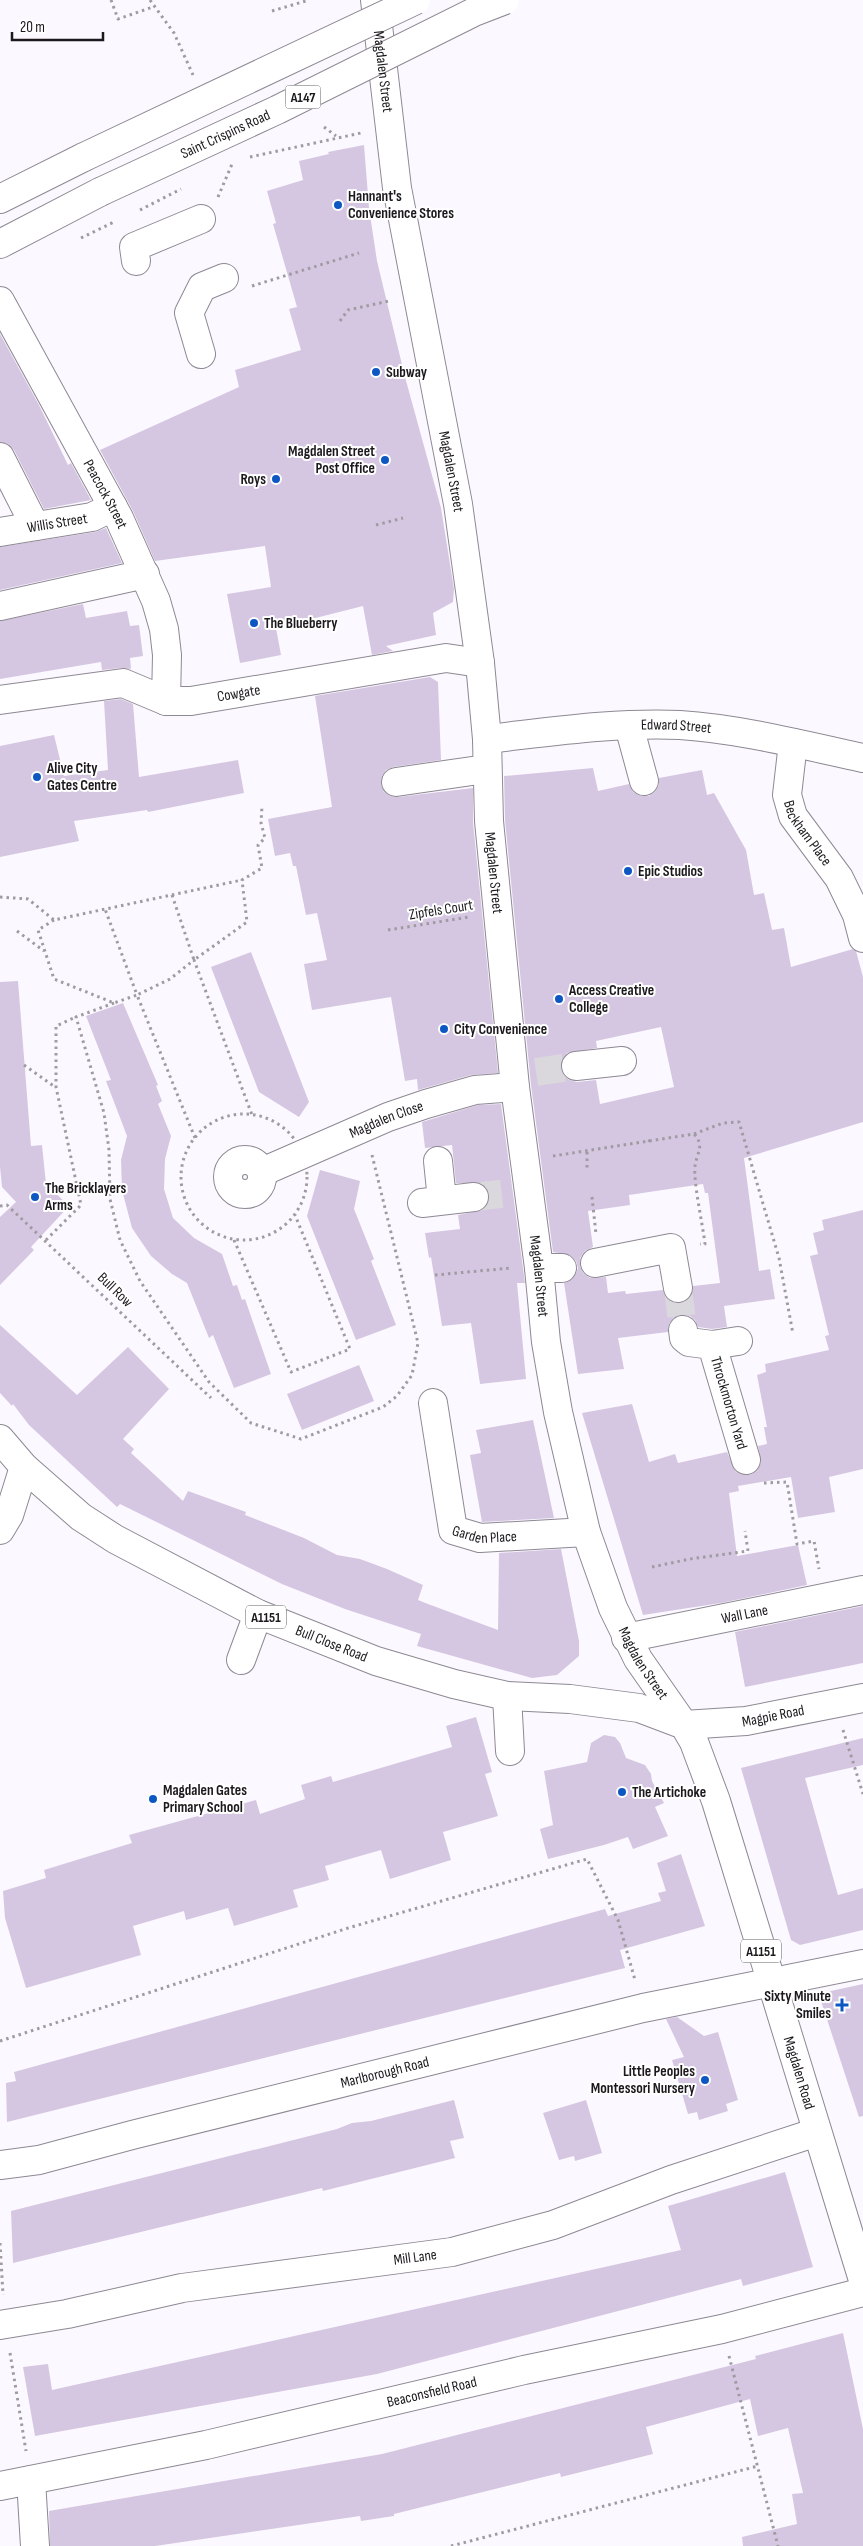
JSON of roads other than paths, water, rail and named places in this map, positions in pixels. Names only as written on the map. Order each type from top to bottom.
[{"type":"street","name":"Magdalen Street","points":[[376,0],[396,180],[458,504],[480,664],[487,739],[486,769],[497,913],[522,1078],[526,1160],[518,1192],[547,1266],[546,1342],[558,1412],[586,1532],[606,1591],[626,1638],[638,1659],[684,1725]]},
{"type":"street","points":[[376,0],[391,40],[408,134],[428,276],[425,326]]},
{"type":"street","name":"A147","points":[[0,199],[84,157],[416,0]]},
{"type":"street","name":"Saint Crispins Road","points":[[0,244],[100,192],[278,110],[474,12],[505,0]]},
{"type":"street","points":[[136,261],[134,247],[202,219]]},
{"type":"street","points":[[201,354],[189,313],[202,287],[224,278]]},
{"type":"street","name":"Peacock Street","points":[[0,301],[73,412],[112,507],[156,600],[164,628],[167,655],[166,701]]},
{"type":"street","points":[[0,457],[35,526]]},
{"type":"street","name":"Willis Street","points":[[0,532],[92,517],[112,507]]},
{"type":"street","points":[[0,606],[145,574]]},
{"type":"street","name":"Cowgate","points":[[0,700],[123,683],[166,701],[200,700],[446,658],[480,664]]},
{"type":"street","name":"Edward Street","points":[[487,739],[629,726],[679,725],[717,729],[863,758]]},
{"type":"street","points":[[629,726],[644,781]]},
{"type":"street","name":"Beckham Place","points":[[793,743],[787,796],[793,816],[839,878],[860,927]]},
{"type":"street","points":[[396,782],[486,769]]},
{"type":"street","points":[[576,1066],[622,1061]]},
{"type":"street","name":"Magdalen Close","points":[[262,1172],[396,1115],[475,1090],[522,1078]]},
{"type":"street","points":[[438,1162],[432,1201],[474,1197]]},
{"type":"street","points":[[598,1263],[680,1246],[678,1288]]},
{"type":"street","name":"Throckmorton Yard","points":[[683,1330],[684,1338],[689,1342],[712,1345],[738,1341]]},
{"type":"street","name":"Throckmorton Yard","points":[[712,1345],[746,1460]]},
{"type":"street","name":"Garden Place","points":[[433,1403],[453,1530],[480,1538],[586,1532]]},
{"type":"street","name":"Bull Close Road","points":[[0,1440],[24,1467],[81,1517],[115,1539],[258,1614],[376,1661],[506,1696],[570,1699],[639,1708],[684,1725]]},
{"type":"street","points":[[0,1530],[9,1515],[24,1467]]},
{"type":"street","name":"Wall Lane","points":[[626,1638],[863,1590]]},
{"type":"street","points":[[241,1660],[258,1614]]},
{"type":"street","points":[[506,1696],[510,1750]]},
{"type":"street","name":"Magpie Road","points":[[684,1725],[746,1721],[863,1698]]},
{"type":"street","name":"Magdalen Road","points":[[684,1725],[694,1742],[716,1801],[817,2132],[856,2233],[863,2280]]},
{"type":"street","name":"Marlborough Road","points":[[0,2165],[40,2160],[132,2135],[643,2008],[771,1984],[863,1964]]},
{"type":"street","name":"Mill Lane","points":[[2,2325],[67,2314],[182,2288],[452,2252],[553,2225],[671,2180],[817,2132]]},
{"type":"street","name":"Beaconsfield Road","points":[[0,2486],[206,2445],[524,2370],[722,2329],[863,2292]]},
{"type":"street","points":[[31,2480],[35,2546]]},
{"type":"tunnel","points":[[536,1072],[576,1066]]},
{"type":"tunnel","points":[[474,1197],[508,1193]]},
{"type":"tunnel","points":[[678,1288],[683,1330]]},
{"type":"place","name":"Hannant's Convenience Stores","points":[[338,205]]},
{"type":"place","name":"Subway","points":[[376,372]]},
{"type":"place","name":"Magdalen Street Post Office","points":[[385,460]]},
{"type":"place","name":"Roys","points":[[276,479]]},
{"type":"place","name":"The Blueberry","points":[[254,623]]},
{"type":"place","name":"Alive City Gates Centre","points":[[37,777]]},
{"type":"place","name":"Epic Studios","points":[[628,871]]},
{"type":"place","name":"Access Creative College","points":[[559,999]]},
{"type":"place","name":"City Convenience","points":[[444,1029]]},
{"type":"place","name":"The Bricklayers Arms","points":[[35,1197]]},
{"type":"place","name":"The Artichoke","points":[[622,1792]]},
{"type":"place","name":"Magdalen Gates Primary School","points":[[153,1799]]},
{"type":"place","name":"Sixty Minute Smiles","points":[[842,2005]]},
{"type":"place","name":"Little Peoples Montessori Nursery","points":[[705,2080]]}]
